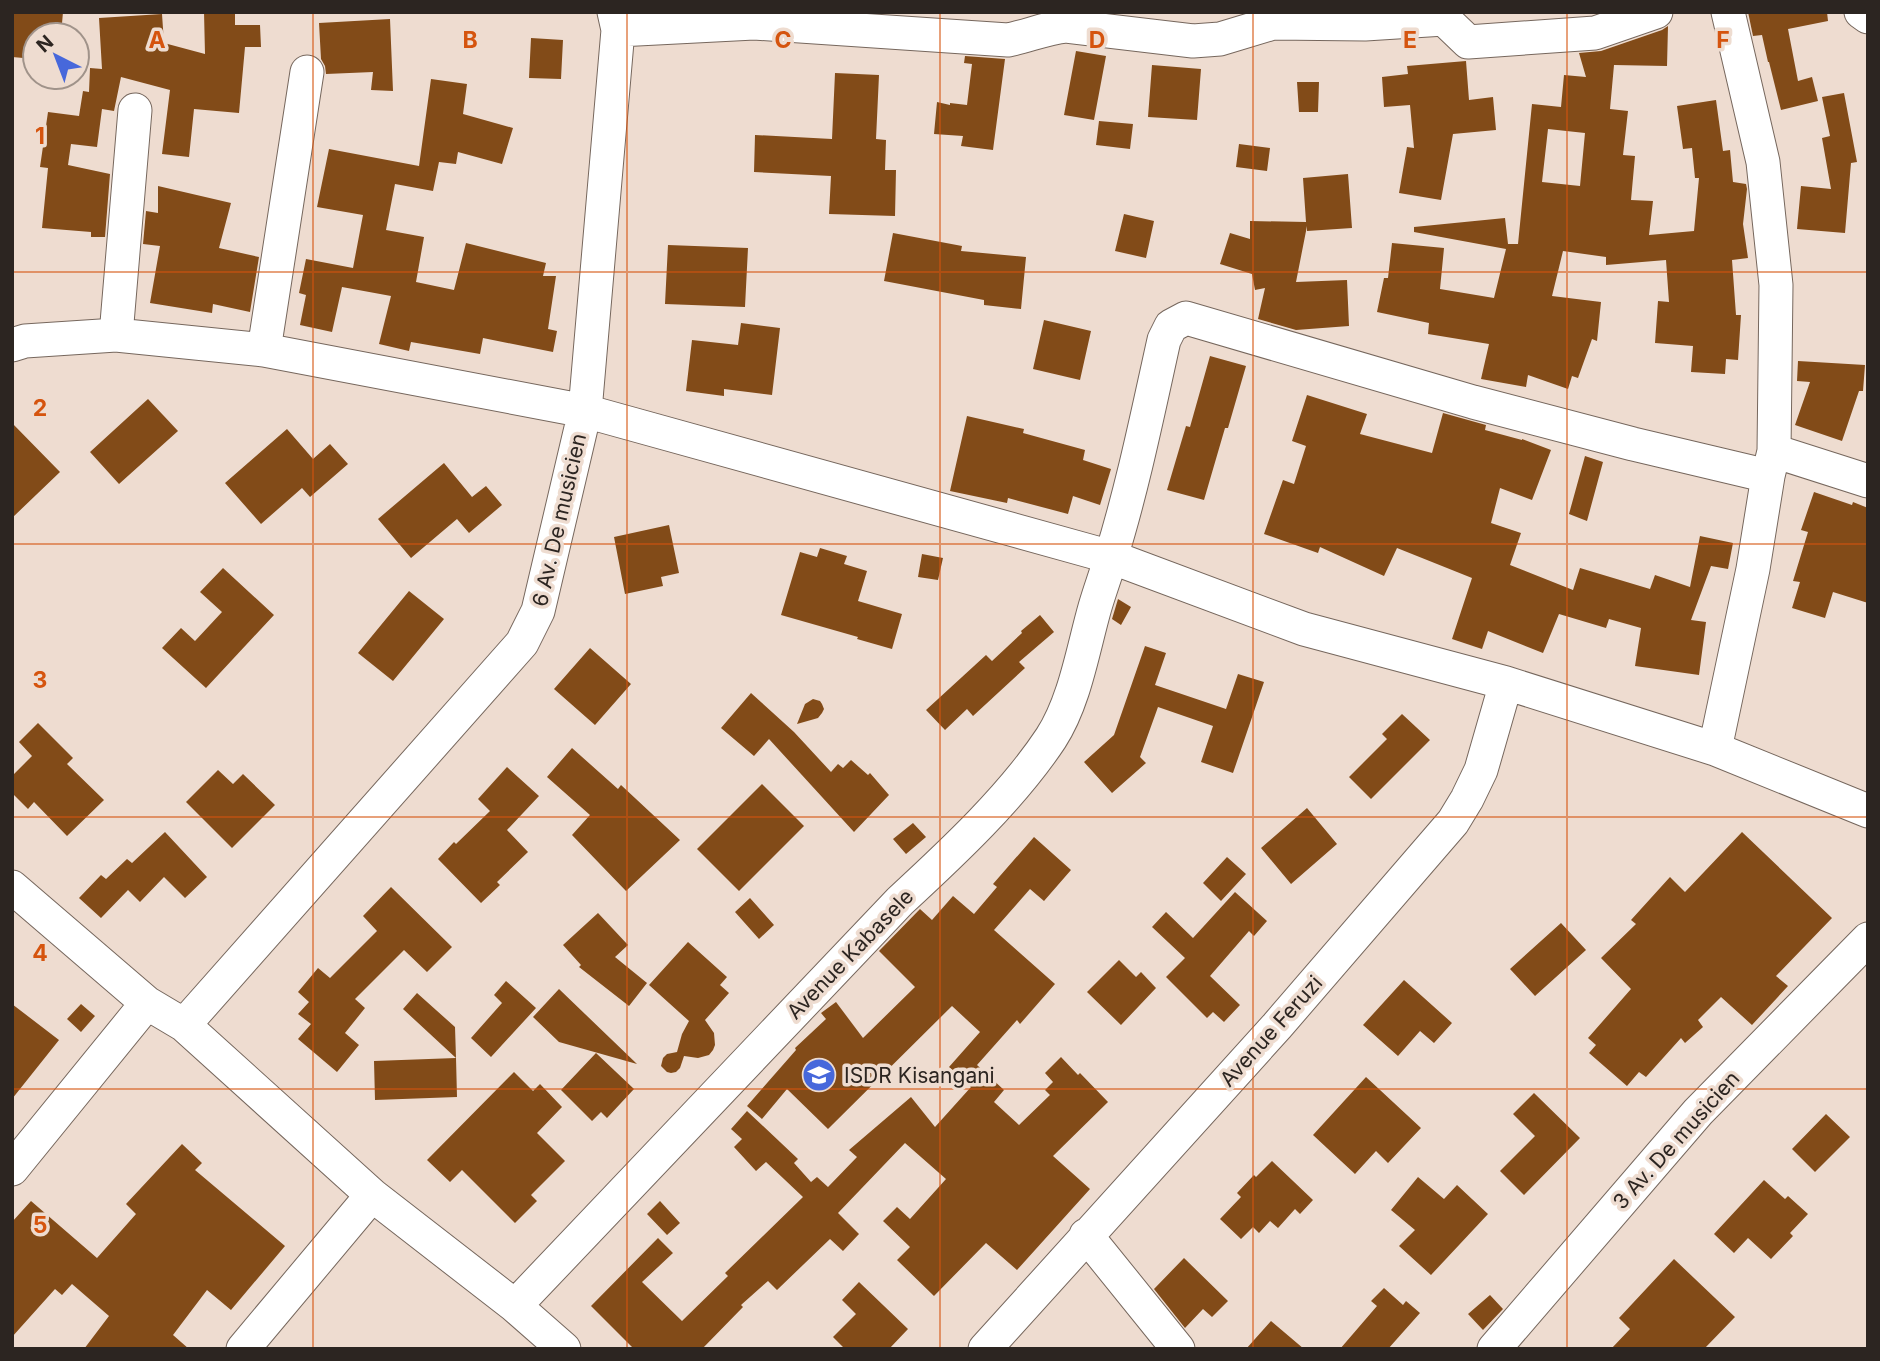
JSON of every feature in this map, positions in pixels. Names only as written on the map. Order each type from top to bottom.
[{"type":"street","points":[[616,21],[754,23],[1008,40],[1029,36],[1047,28],[1066,26],[1193,41],[1220,39],[1273,23],[1365,24],[1444,19],[1468,42],[1595,33],[1656,12]]},
{"type":"street","points":[[1715,750],[1753,569],[1771,463],[1776,285],[1763,162],[1728,12]]},
{"type":"street","points":[[1861,12],[1868,17]]},
{"type":"street","name":"6 Av. De musicien","points":[[184,1025],[522,643],[538,611],[584,411],[616,21]]},
{"type":"street","points":[[264,350],[307,72]]},
{"type":"street","points":[[116,335],[135,110]]},
{"type":"street","name":"Avenue Kabasele","points":[[514,1306],[900,901],[951,855],[1021,778],[1052,736],[1067,705],[1111,557],[1164,340],[1171,326],[1186,318],[1473,402],[1633,444],[1771,463]]},
{"type":"street","points":[[12,345],[25,341],[116,335],[264,350],[584,411],[1111,557],[1304,629],[1506,683],[1715,750],[1868,811]]},
{"type":"street","points":[[1771,463],[1868,481]]},
{"type":"street","name":"Avenue Feruzi","points":[[985,1349],[1277,1026],[1453,822],[1481,771],[1506,683]]},
{"type":"street","points":[[12,887],[147,1003],[184,1025],[372,1195],[514,1306],[564,1349]]},
{"type":"street","name":"3 Av. De musicien","points":[[1494,1349],[1698,1112],[1868,939]]},
{"type":"street","points":[[12,1168],[147,1003]]},
{"type":"street","points":[[243,1349],[372,1195]]},
{"type":"street","points":[[1086,1235],[1178,1349]]},
{"type":"building","points":[[12,12],[63,12],[62,21],[21,21],[21,58],[12,57]]},
{"type":"building","points":[[204,12],[235,12],[235,25],[260,25],[261,47],[245,47],[239,113],[194,109],[189,157],[162,154],[170,90],[121,77],[114,111],[102,109],[97,147],[71,144],[68,165],[110,174],[105,237],[91,237],[91,232],[42,228],[48,168],[40,167],[48,112],[79,116],[83,91],[91,91],[91,68],[102,69],[99,18],[162,14],[164,43],[205,54]]},
{"type":"building","points":[[1748,12],[1827,12],[1828,21],[1788,29],[1798,81],[1812,77],[1818,101],[1781,110],[1762,35],[1753,36]]},
{"type":"building","points":[[390,19],[393,91],[371,90],[373,72],[326,74],[321,59],[319,23]]},
{"type":"building","points":[[1668,26],[1667,66],[1614,65],[1610,109],[1628,111],[1623,155],[1635,156],[1631,200],[1653,201],[1649,235],[1694,231],[1699,178],[1695,178],[1692,148],[1683,149],[1677,106],[1716,100],[1723,151],[1730,150],[1733,182],[1746,184],[1747,189],[1743,224],[1748,258],[1732,260],[1736,315],[1741,315],[1738,360],[1726,359],[1725,374],[1691,372],[1693,346],[1655,343],[1658,301],[1669,302],[1666,260],[1606,265],[1606,257],[1563,251],[1552,296],[1601,302],[1597,341],[1592,339],[1578,378],[1572,376],[1568,389],[1528,375],[1526,387],[1481,379],[1489,344],[1428,334],[1429,323],[1377,312],[1384,278],[1388,278],[1392,243],[1444,248],[1440,289],[1494,298],[1506,249],[1414,232],[1414,227],[1505,218],[1508,244],[1518,244],[1532,104],[1561,107],[1564,75],[1586,77],[1579,53],[1601,51]],"holes":[[[1548,129],[1585,133],[1580,186],[1542,182]]]},
{"type":"building","points":[[531,38],[563,40],[561,79],[529,78]]},
{"type":"building","points":[[1076,51],[1106,56],[1094,120],[1064,115]]},
{"type":"building","points":[[965,56],[1005,59],[993,150],[961,146],[963,136],[934,134],[937,102],[967,105],[972,64],[964,63]]},
{"type":"building","points":[[1466,61],[1469,100],[1493,97],[1496,130],[1453,134],[1441,200],[1399,193],[1407,147],[1414,148],[1410,105],[1384,107],[1382,77],[1408,74],[1407,66]]},
{"type":"building","points":[[1152,65],[1201,69],[1197,120],[1148,117]]},
{"type":"building","points":[[835,73],[879,75],[876,139],[886,140],[885,170],[896,170],[895,216],[829,214],[831,176],[754,172],[755,135],[832,139]]},
{"type":"building","points":[[431,79],[467,84],[463,114],[513,128],[502,164],[458,152],[456,164],[439,162],[433,191],[395,184],[386,230],[424,237],[416,282],[454,290],[466,243],[546,263],[543,276],[556,276],[548,329],[557,331],[553,352],[483,338],[480,354],[411,342],[409,351],[379,344],[391,296],[342,287],[332,332],[300,325],[306,295],[299,293],[306,259],[353,268],[363,215],[317,207],[329,149],[419,166]]},
{"type":"building","points":[[1297,82],[1319,82],[1318,112],[1299,112]]},
{"type":"building","points":[[1844,93],[1857,162],[1851,163],[1845,233],[1797,229],[1801,186],[1831,189],[1822,138],[1830,136],[1822,97]]},
{"type":"building","points":[[1099,121],[1133,124],[1130,149],[1096,145]]},
{"type":"building","points":[[1239,144],[1270,148],[1267,171],[1236,167]]},
{"type":"building","points":[[1348,174],[1352,228],[1307,231],[1307,226],[1296,282],[1347,280],[1349,326],[1296,330],[1258,319],[1265,288],[1255,290],[1252,274],[1220,264],[1230,233],[1250,239],[1250,221],[1306,222],[1303,178]]},
{"type":"building","points":[[158,186],[231,203],[219,248],[259,257],[250,312],[213,304],[212,313],[150,303],[160,246],[143,244],[146,211],[158,213]]},
{"type":"building","points":[[1124,214],[1154,221],[1146,258],[1115,251]]},
{"type":"building","points":[[893,233],[962,246],[961,251],[1026,257],[1021,309],[984,305],[984,300],[884,281]]},
{"type":"building","points":[[668,245],[748,248],[745,307],[665,304]]},
{"type":"building","points":[[1044,320],[1091,331],[1080,380],[1033,369]]},
{"type":"building","points":[[741,323],[780,328],[772,395],[724,389],[724,396],[686,391],[692,340],[738,345]]},
{"type":"building","points":[[1210,356],[1246,366],[1204,500],[1167,490],[1186,426],[1190,427]]},
{"type":"building","points":[[1798,361],[1865,365],[1863,391],[1859,391],[1842,441],[1795,425],[1810,382],[1797,381]]},
{"type":"building","points":[[1307,395],[1367,414],[1360,434],[1432,453],[1443,413],[1486,425],[1485,430],[1522,439],[1551,450],[1532,500],[1500,488],[1491,523],[1521,533],[1510,565],[1573,590],[1580,568],[1650,589],[1655,575],[1690,587],[1700,536],[1733,543],[1728,569],[1711,566],[1691,620],[1706,622],[1699,675],[1635,666],[1641,628],[1609,619],[1606,628],[1559,614],[1543,653],[1488,631],[1482,649],[1452,639],[1472,578],[1397,548],[1384,576],[1320,547],[1318,553],[1264,534],[1283,480],[1294,484],[1306,446],[1292,441]]},
{"type":"building","points":[[148,399],[178,431],[119,484],[90,452]]},
{"type":"building","points":[[967,416],[1024,429],[1023,433],[1085,450],[1083,460],[1111,469],[1100,505],[1073,496],[1068,514],[1008,498],[1007,503],[950,491]]},
{"type":"building","points":[[12,423],[60,472],[12,518]]},
{"type":"building","points":[[287,429],[313,459],[330,444],[348,464],[310,497],[302,488],[261,524],[225,483]]},
{"type":"building","points":[[1585,456],[1603,462],[1587,521],[1569,514]]},
{"type":"building","points":[[444,463],[472,497],[486,486],[502,505],[469,533],[457,519],[411,558],[378,519]]},
{"type":"building","points":[[1814,492],[1868,508],[1868,603],[1833,592],[1825,618],[1792,608],[1800,582],[1793,581],[1808,532],[1801,530]]},
{"type":"building","points":[[669,525],[679,573],[661,577],[663,586],[625,594],[614,537]]},
{"type":"building","points":[[820,548],[847,556],[844,564],[867,571],[858,601],[902,614],[892,649],[781,615],[800,552],[817,557]]},
{"type":"building","points":[[922,554],[943,558],[938,580],[918,577]]},
{"type":"building","points":[[223,568],[274,615],[206,688],[162,648],[181,628],[195,641],[222,612],[200,592]]},
{"type":"building","points":[[409,591],[444,619],[393,681],[358,653]]},
{"type":"building","points":[[1118,599],[1131,607],[1121,625],[1112,619]]},
{"type":"building","points":[[1040,615],[1054,632],[1019,662],[1025,668],[973,716],[967,709],[945,730],[926,710],[986,655],[992,661]]},
{"type":"building","points":[[1145,646],[1166,653],[1155,685],[1226,709],[1238,674],[1264,682],[1233,773],[1201,762],[1213,726],[1158,707],[1140,757],[1146,763],[1112,793],[1084,762],[1114,735]]},
{"type":"building","points":[[590,648],[631,684],[595,725],[554,689]]},
{"type":"building","points":[[751,693],[794,732],[831,772],[838,764],[843,768],[851,760],[868,775],[870,773],[889,795],[854,832],[769,739],[754,756],[721,728]]},
{"type":"building","points":[[813,699],[822,704],[822,713],[818,718],[797,724],[805,704]]},
{"type":"building","points":[[1402,714],[1430,740],[1371,799],[1349,777],[1387,739],[1382,734]]},
{"type":"building","points":[[38,723],[73,758],[67,764],[104,800],[67,836],[34,802],[28,809],[12,793],[12,776],[32,756],[19,742]]},
{"type":"building","points":[[572,748],[618,789],[621,785],[680,840],[626,891],[572,835],[590,815],[547,777]]},
{"type":"building","points":[[507,767],[539,796],[507,830],[528,852],[497,882],[500,885],[481,903],[438,859],[490,811],[478,799]]},
{"type":"building","points":[[218,770],[233,784],[243,774],[275,805],[232,848],[186,802]]},
{"type":"building","points":[[762,784],[804,826],[739,891],[697,849]]},
{"type":"building","points":[[1307,808],[1337,844],[1291,884],[1261,848]]},
{"type":"building","points":[[913,823],[926,837],[906,854],[893,839]]},
{"type":"building","points":[[165,832],[207,877],[185,898],[164,877],[140,902],[128,890],[101,918],[79,898],[101,875],[106,879],[127,859],[132,863]]},
{"type":"building","points":[[1742,832],[1832,918],[1776,976],[1788,986],[1752,1025],[1721,997],[1698,1020],[1703,1027],[1685,1043],[1681,1038],[1646,1077],[1639,1072],[1627,1086],[1589,1053],[1596,1045],[1588,1038],[1631,989],[1601,958],[1636,924],[1631,920],[1670,877],[1685,892]]},
{"type":"building","points":[[1034,837],[1071,870],[1044,901],[1030,889],[994,930],[1055,984],[1020,1024],[1017,1020],[977,1065],[1004,1090],[994,1102],[1019,1125],[1050,1095],[1045,1090],[1053,1082],[1045,1073],[1061,1057],[1108,1102],[1053,1156],[1090,1189],[1017,1270],[986,1243],[934,1296],[897,1260],[910,1247],[883,1221],[897,1207],[910,1219],[946,1179],[905,1143],[838,1213],[859,1234],[843,1251],[830,1239],[777,1290],[768,1281],[741,1305],[743,1307],[702,1349],[634,1349],[591,1306],[658,1238],[673,1253],[642,1282],[682,1321],[728,1276],[725,1273],[803,1197],[766,1162],[756,1171],[734,1147],[742,1139],[731,1129],[747,1111],[798,1159],[794,1163],[811,1182],[817,1177],[828,1187],[857,1157],[849,1150],[911,1097],[935,1127],[971,1087],[949,1067],[980,1032],[952,1006],[828,1129],[787,1089],[762,1119],[747,1106],[795,1048],[826,1019],[821,1013],[836,1002],[863,1038],[915,987],[879,951],[920,909],[932,920],[953,896],[974,914],[997,887],[993,884]]},
{"type":"building","points":[[1227,857],[1246,874],[1221,901],[1203,883]]},
{"type":"building","points":[[391,887],[452,947],[427,972],[404,950],[355,999],[365,1008],[345,1033],[359,1045],[337,1072],[298,1039],[311,1024],[298,1014],[309,1002],[298,992],[318,968],[330,978],[377,931],[363,916]]},
{"type":"building","points":[[1235,892],[1267,921],[1254,936],[1249,931],[1210,976],[1240,1005],[1224,1022],[1213,1012],[1207,1018],[1166,977],[1185,958],[1152,927],[1166,912],[1193,938]]},
{"type":"building","points":[[750,898],[774,925],[759,939],[735,912]]},
{"type":"building","points":[[598,913],[628,945],[615,957],[647,983],[629,1006],[579,967],[581,965],[563,945]]},
{"type":"building","points":[[1561,923],[1586,950],[1535,996],[1510,969]]},
{"type":"building","points":[[688,942],[727,977],[720,985],[729,993],[705,1020],[714,1033],[713,1050],[709,1055],[698,1058],[684,1056],[680,1068],[671,1073],[661,1066],[663,1058],[667,1054],[677,1052],[689,1021],[649,985]]},
{"type":"building","points":[[1119,960],[1136,977],[1141,972],[1156,988],[1121,1025],[1087,992]]},
{"type":"building","points":[[1404,980],[1452,1023],[1434,1043],[1420,1031],[1398,1056],[1363,1025]]},
{"type":"building","points":[[506,981],[536,1008],[491,1057],[471,1038],[502,1003],[494,995]]},
{"type":"building","points":[[559,989],[637,1064],[559,1042],[533,1017]]},
{"type":"building","points":[[417,993],[455,1027],[456,1058],[403,1009]]},
{"type":"building","points":[[12,1004],[59,1040],[12,1099]]},
{"type":"building","points":[[81,1004],[95,1016],[81,1032],[67,1019]]},
{"type":"building","points":[[596,1053],[634,1089],[607,1118],[601,1112],[592,1121],[561,1090]]},
{"type":"building","points":[[456,1058],[457,1097],[375,1100],[374,1061]]},
{"type":"building","points":[[514,1072],[533,1091],[540,1084],[562,1107],[537,1133],[565,1161],[531,1195],[537,1201],[515,1223],[462,1170],[450,1182],[427,1160]]},
{"type":"building","points":[[1366,1077],[1421,1128],[1388,1163],[1376,1151],[1355,1174],[1313,1135]]},
{"type":"building","points":[[1534,1093],[1580,1138],[1524,1195],[1500,1171],[1535,1136],[1513,1114]]},
{"type":"building","points":[[1826,1114],[1850,1137],[1815,1172],[1792,1149]]},
{"type":"building","points":[[182,1144],[202,1163],[195,1170],[285,1246],[231,1310],[207,1290],[173,1335],[189,1349],[84,1349],[109,1316],[72,1284],[62,1295],[55,1289],[12,1337],[12,1222],[31,1201],[97,1258],[136,1214],[126,1204]]},
{"type":"building","points":[[1272,1161],[1313,1200],[1300,1214],[1295,1209],[1278,1228],[1270,1221],[1259,1233],[1253,1227],[1241,1239],[1220,1219],[1241,1197],[1237,1193]]},
{"type":"building","points":[[1418,1177],[1444,1199],[1457,1185],[1488,1214],[1431,1275],[1399,1246],[1415,1230],[1391,1210]]},
{"type":"building","points":[[1764,1180],[1785,1199],[1788,1196],[1808,1214],[1790,1233],[1793,1236],[1771,1259],[1748,1238],[1734,1253],[1714,1234]]},
{"type":"building","points":[[660,1201],[680,1223],[667,1235],[647,1214]]},
{"type":"building","points":[[1184,1258],[1228,1301],[1212,1317],[1203,1309],[1185,1328],[1154,1289]]},
{"type":"building","points":[[1674,1259],[1735,1317],[1704,1349],[1611,1349],[1630,1329],[1619,1318]]},
{"type":"building","points":[[859,1282],[908,1329],[889,1349],[845,1349],[833,1337],[856,1314],[842,1300]]},
{"type":"building","points":[[1384,1288],[1403,1305],[1406,1301],[1420,1313],[1388,1349],[1340,1349],[1377,1306],[1371,1301]]},
{"type":"building","points":[[1490,1295],[1503,1309],[1483,1330],[1468,1314]]},
{"type":"building","points":[[1271,1321],[1304,1349],[1246,1349]]},
{"type":"place","name":"ISDR Kisangani","points":[[819,1075]]}]
